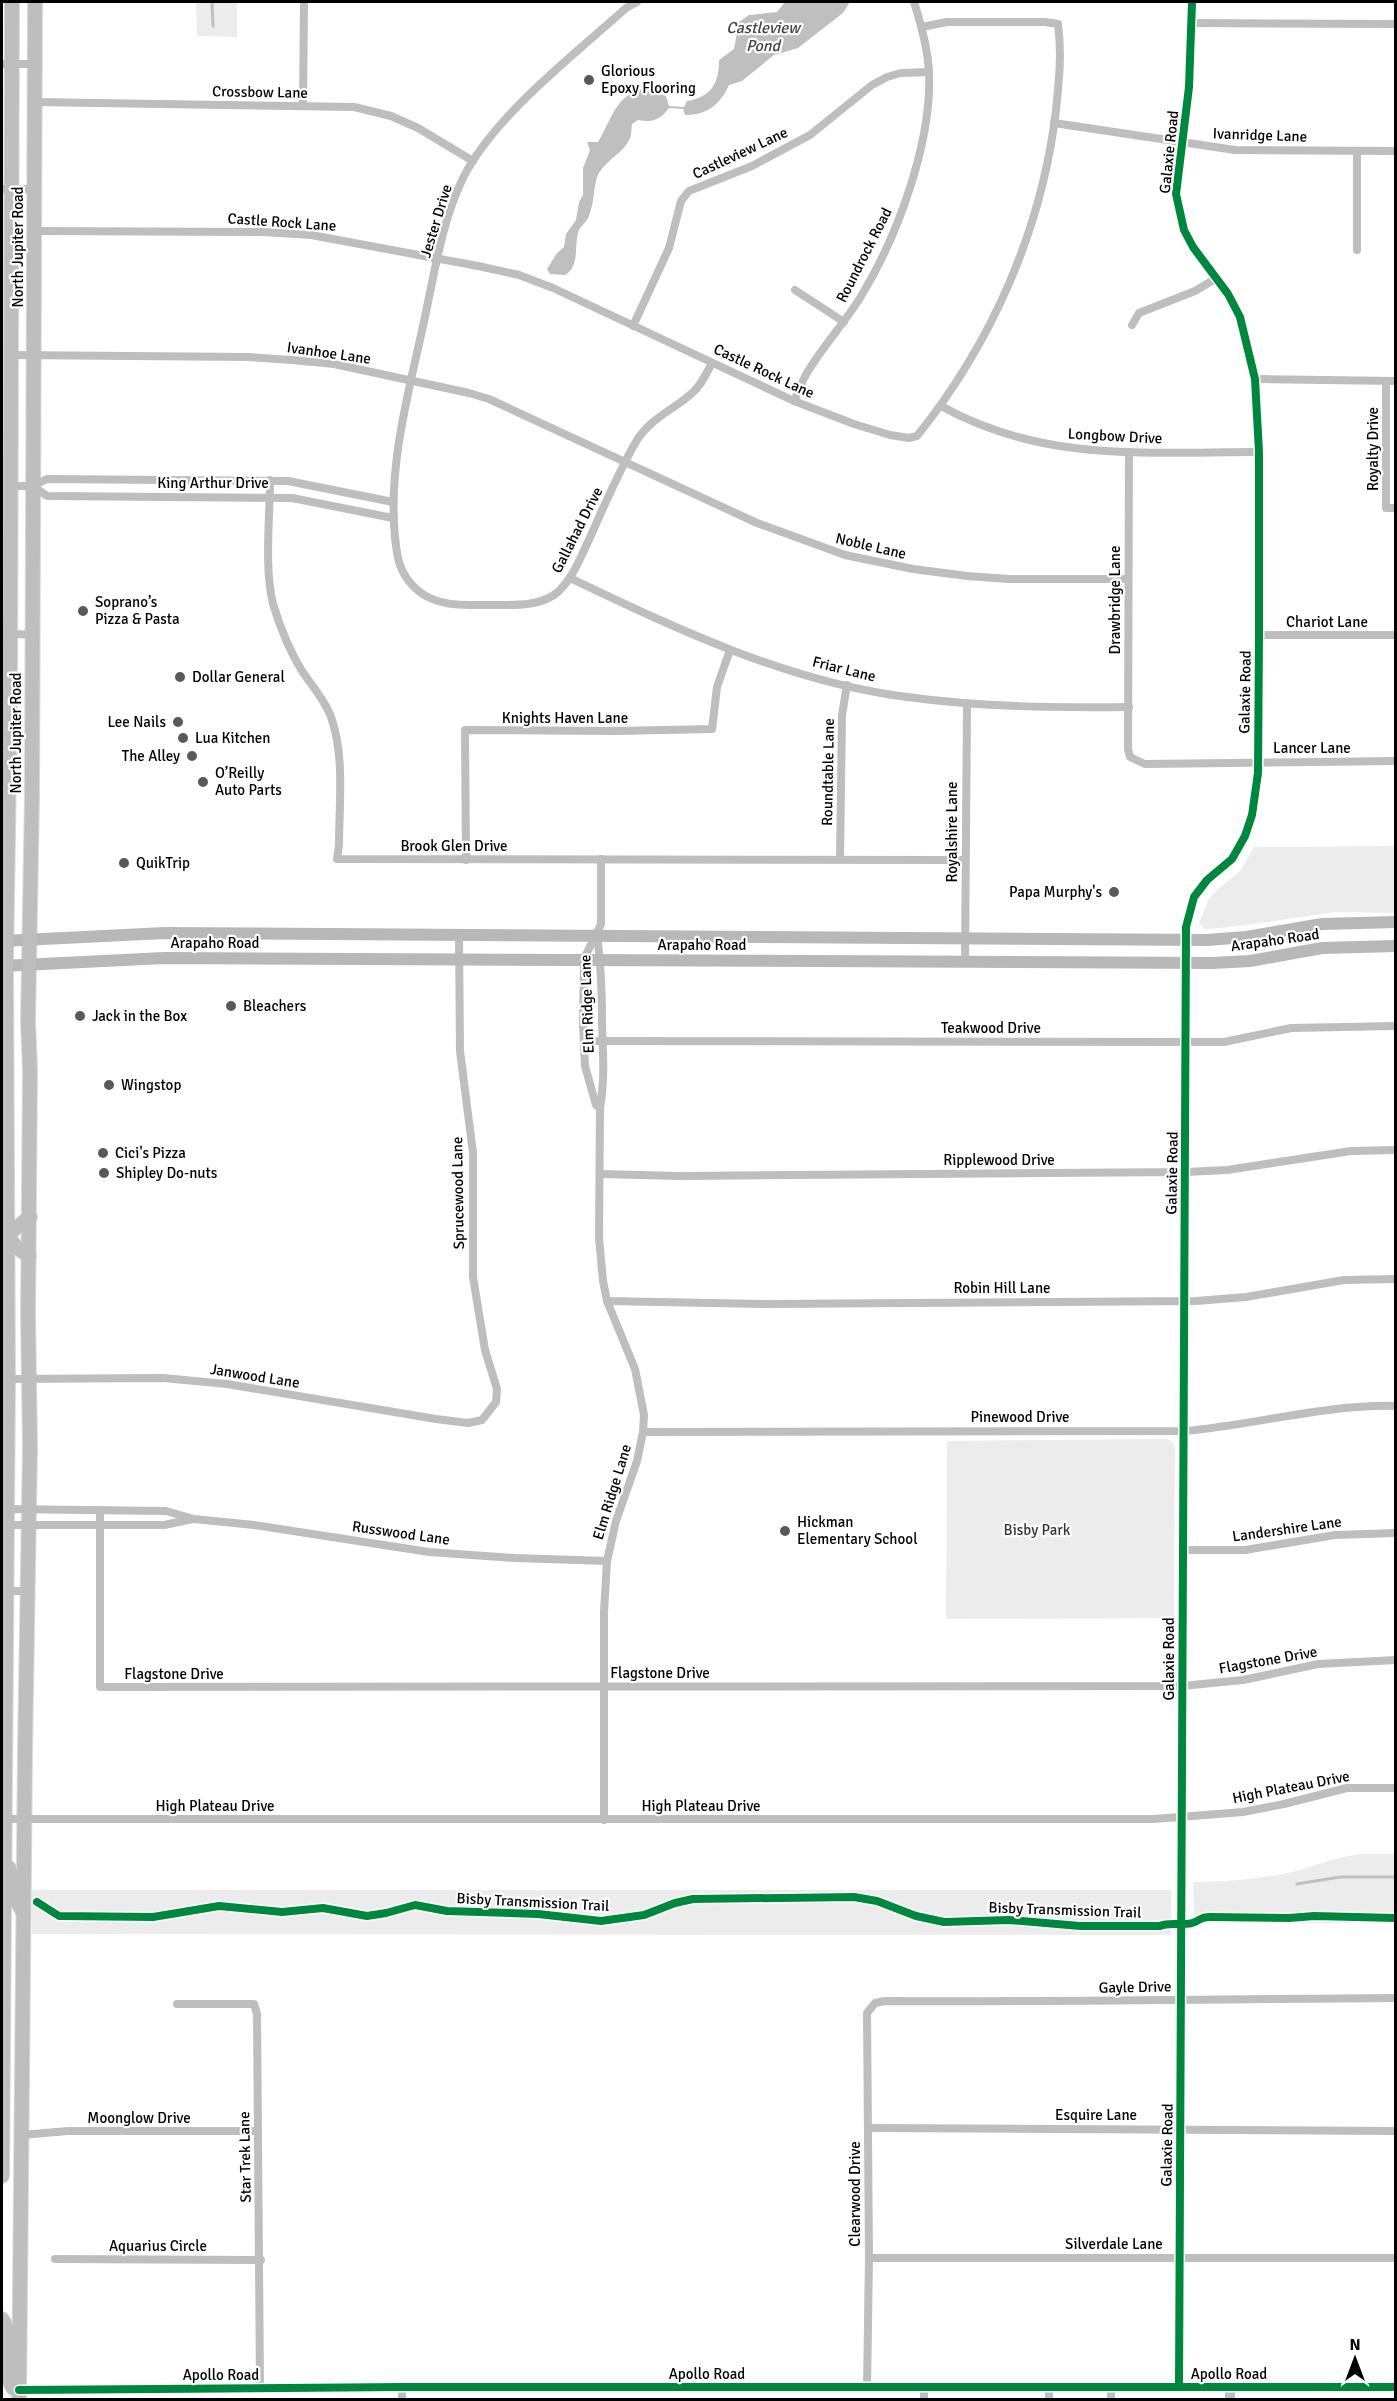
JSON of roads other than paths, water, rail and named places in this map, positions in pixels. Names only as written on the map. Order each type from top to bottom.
[{"type":"main road","name":"North Jupiter Road","points":[[2,2176],[4,1591],[8,1379],[4,941],[9,796],[6,633],[10,486],[6,445],[11,355],[6,318],[7,64],[12,2]]},
{"type":"main road","name":"North Jupiter Road","points":[[16,2396],[29,1510],[28,965],[32,796],[35,2]]},
{"type":"main road","points":[[9,796],[32,796]]},
{"type":"main road","name":"Arapaho Road","points":[[4,941],[165,933],[1186,939],[1246,937],[1322,924],[1395,922]]},
{"type":"main road","points":[[274,935],[275,958]]},
{"type":"main road","name":"Arapaho Road","points":[[4,966],[164,958],[1186,963],[1250,961],[1322,948],[1395,946]]},
{"type":"main road","points":[[7,1124],[30,1124]]},
{"type":"main road","points":[[29,1256],[16,1247],[7,1235],[30,1218]]},
{"type":"main road","points":[[2,1863],[10,1870],[14,1896],[24,1914]]},
{"type":"main road","points":[[2,2319],[7,2328],[7,2375],[16,2396]]},
{"type":"street","points":[[303,106],[304,2]]},
{"type":"street","name":"Jester Drive","points":[[393,518],[399,443],[451,207],[473,161],[499,128],[531,95],[626,8],[637,2]]},
{"type":"street","name":"Roundrock Road","points":[[794,401],[809,369],[861,297],[902,211],[920,153],[928,104],[929,72],[922,27],[914,2]]},
{"type":"street","name":"Galaxie Road","points":[[1179,2388],[1187,915],[1194,897],[1207,880],[1232,859],[1245,836],[1256,796],[1259,636],[1258,452],[1255,379],[1240,317],[1217,278],[1192,247],[1181,220],[1176,194],[1189,87],[1192,2]]},
{"type":"street","name":"Castle Rock Lane","points":[[34,231],[262,232],[311,235],[519,275],[553,288],[794,401],[854,424],[909,438],[917,436],[941,406],[985,334],[1012,277],[1041,193],[1060,75],[1058,24],[947,22],[922,27]]},
{"type":"street","points":[[1192,23],[1395,24]]},
{"type":"street","points":[[7,64],[35,64]]},
{"type":"street","name":"Castleview Lane","points":[[633,326],[669,248],[681,201],[688,191],[752,166],[810,135],[872,85],[887,77],[901,73],[929,72]]},
{"type":"street","name":"Crossbow Lane","points":[[34,102],[354,107],[391,116],[418,128],[473,161]]},
{"type":"street","name":"Ivanridge Lane","points":[[1054,123],[1235,150],[1395,151]]},
{"type":"street","points":[[1356,250],[1357,151]]},
{"type":"street","points":[[7,189],[34,189]]},
{"type":"street","points":[[1132,326],[1139,313],[1195,291],[1217,278]]},
{"type":"street","points":[[795,290],[844,322]]},
{"type":"street","name":"Ivanhoe Lane","points":[[11,355],[248,357],[334,364],[489,399],[625,464]]},
{"type":"street","name":"Gallahad Drive","points":[[393,518],[400,568],[418,592],[440,603],[465,605],[538,602],[549,599],[570,578],[625,464],[646,428],[696,389],[712,363]]},
{"type":"street","points":[[1255,379],[1391,381]]},
{"type":"street","name":"Royalty Drive","points":[[1391,381],[1386,508],[1395,508]]},
{"type":"street","name":"Longbow Drive","points":[[941,406],[979,425],[1029,441],[1082,450],[1258,452]]},
{"type":"street","name":"Drawbridge Lane","points":[[1128,749],[1130,452]]},
{"type":"street","name":"Noble Lane","points":[[625,464],[757,523],[845,555],[913,569],[977,577],[1128,579]]},
{"type":"street","name":"King Arthur Drive","points":[[10,486],[33,486],[47,479],[270,480],[324,487],[393,502]]},
{"type":"street","name":"Brook Glen Drive","points":[[270,480],[269,559],[272,600],[289,646],[331,717],[339,758],[337,859],[965,860]]},
{"type":"street","name":"King Arthur Drive","points":[[33,486],[47,496],[270,497],[326,504],[393,518]]},
{"type":"street","name":"Friar Lane","points":[[570,578],[730,650],[777,667],[847,686],[906,697],[967,703],[1029,707],[1129,707]]},
{"type":"street","points":[[6,633],[32,635]]},
{"type":"street","name":"Chariot Lane","points":[[1259,636],[1395,635]]},
{"type":"street","name":"Knights Haven Lane","points":[[466,860],[465,730],[712,729],[717,687],[730,650]]},
{"type":"street","name":"Roundtable Lane","points":[[840,859],[842,715],[847,686]]},
{"type":"street","name":"Royalshire Lane","points":[[965,962],[967,703]]},
{"type":"street","name":"Lancer Lane","points":[[1128,749],[1130,757],[1145,764],[1395,761]]},
{"type":"street","name":"Elm Ridge Lane","points":[[600,1108],[596,1105],[585,1066],[584,959],[601,924],[601,859]]},
{"type":"street","name":"Sprucewood Lane","points":[[459,935],[460,1051],[473,1153],[473,1277],[485,1350],[497,1389],[496,1402],[491,1411]]},
{"type":"street","name":"Elm Ridge Lane","points":[[597,935],[601,959],[603,1041],[599,1238],[607,1301],[635,1369],[642,1398],[643,1432],[637,1461],[611,1539],[607,1561],[604,1820]]},
{"type":"street","name":"Teakwood Drive","points":[[584,1041],[1224,1042],[1270,1032],[1317,1026],[1395,1026]]},
{"type":"street","name":"Ripplewood Drive","points":[[600,1174],[680,1176],[1185,1172],[1227,1170],[1351,1150],[1395,1150]]},
{"type":"street","name":"Robin Hill Lane","points":[[607,1301],[766,1304],[1184,1301],[1246,1297],[1344,1280],[1395,1280]]},
{"type":"street","name":"Janwood Lane","points":[[8,1379],[163,1378],[227,1384],[468,1424],[482,1420],[491,1411]]},
{"type":"street","name":"Pinewood Drive","points":[[643,1432],[1185,1431],[1226,1428],[1341,1408],[1395,1406]]},
{"type":"street","name":"Russwood Lane","points":[[6,1509],[165,1510],[194,1519],[265,1527],[429,1552],[607,1561]]},
{"type":"street","name":"Flagstone Drive","points":[[100,1510],[99,1687],[1182,1686],[1243,1680],[1318,1664],[1395,1660]]},
{"type":"street","name":"Russwood Lane","points":[[6,1525],[164,1525],[194,1519]]},
{"type":"street","name":"Landershire Lane","points":[[1183,1550],[1245,1550],[1335,1535],[1395,1533]]},
{"type":"street","points":[[4,1591],[28,1591]]},
{"type":"street","name":"High Plateau Drive","points":[[4,1820],[1154,1820],[1254,1810],[1347,1788],[1395,1788]]},
{"type":"street","name":"Gayle Drive","points":[[875,2003],[885,2001],[1055,2002],[1395,1998]]},
{"type":"street","points":[[2,2001],[22,2001]]},
{"type":"street","name":"Clearwood Drive","points":[[867,2387],[869,2258],[867,2013],[875,2003]]},
{"type":"street","name":"Star Trek Lane","points":[[177,2004],[254,2004],[257,2014],[257,2131],[261,2260],[260,2388]]},
{"type":"street","name":"Esquire Lane","points":[[868,2128],[1395,2131]]},
{"type":"street","name":"Moonglow Drive","points":[[21,2135],[68,2131],[257,2131]]},
{"type":"street","points":[[2,2135],[21,2135]]},
{"type":"street","points":[[2,2150],[21,2135]]},
{"type":"street","name":"Silverdale Lane","points":[[869,2258],[1395,2258]]},
{"type":"street","name":"Aquarius Circle","points":[[55,2259],[261,2260]]},
{"type":"street","points":[[924,2387],[924,2400]]},
{"type":"street","points":[[1049,2387],[1049,2400]]},
{"type":"street","points":[[1111,2387],[1111,2400]]},
{"type":"street","name":"Apollo Road","points":[[16,2396],[260,2388],[1111,2387],[1230,2388],[1246,2393],[1395,2387]]},
{"type":"street","points":[[402,2388],[402,2400]]},
{"type":"street","points":[[1230,2388],[1230,2400]]},
{"type":"water","name":"Castleview Pond","points":[[785,2],[850,2],[843,13],[798,48],[774,55],[742,81],[729,85],[712,108],[693,115],[685,115],[683,109],[669,108],[655,120],[638,120],[632,124],[628,142],[601,169],[598,175],[590,213],[578,233],[573,267],[565,275],[550,274],[547,269],[557,253],[564,247],[566,234],[576,220],[579,202],[583,195],[583,168],[590,150],[587,142],[598,142],[613,113],[624,99],[642,89],[655,87],[660,94],[666,96],[669,106],[684,107],[687,101],[708,93],[717,76],[719,60],[734,49],[739,22],[749,15],[777,12]]},
{"type":"waterway","points":[[212,2],[213,26]]},
{"type":"waterway","points":[[1297,1884],[1340,1877],[1396,1877]]},
{"type":"place","name":"Glorious Epoxy Flooring","points":[[589,80]]},
{"type":"place","name":"Soprano’s Pizza & Pasta","points":[[83,611]]},
{"type":"place","name":"Dollar General","points":[[180,677]]},
{"type":"place","name":"Lee Nails","points":[[178,722]]},
{"type":"place","name":"Lua Kitchen","points":[[183,738]]},
{"type":"place","name":"The Alley","points":[[192,756]]},
{"type":"place","name":"O’Reilly Auto Parts","points":[[203,782]]},
{"type":"place","name":"QuikTrip","points":[[124,863]]},
{"type":"place","name":"Papa Murphy's","points":[[1114,892]]},
{"type":"place","name":"Bleachers","points":[[231,1006]]},
{"type":"place","name":"Jack in the Box","points":[[80,1016]]},
{"type":"place","name":"Wingstop","points":[[109,1085]]},
{"type":"place","name":"Cici's Pizza","points":[[103,1153]]},
{"type":"place","name":"Shipley Do-nuts","points":[[104,1173]]},
{"type":"place","name":"Hickman Elementary School","points":[[785,1531]]},
{"type":"park label","name":"Bisby Park","points":[[1037,1530]]}]
